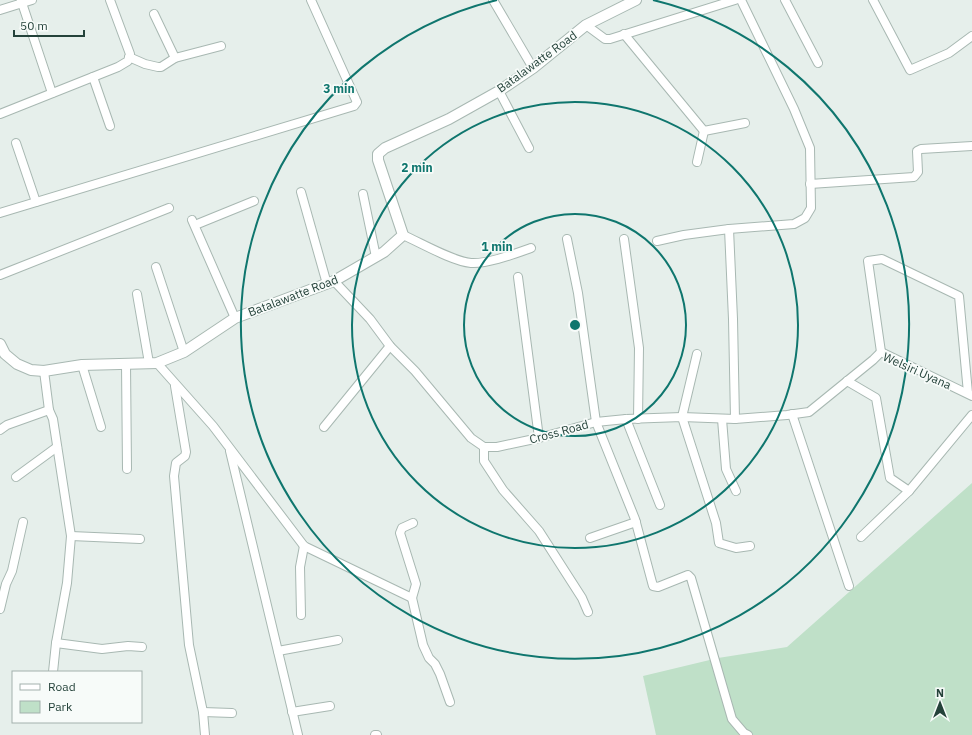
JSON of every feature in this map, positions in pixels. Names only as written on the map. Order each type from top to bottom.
[{"type":"street","points":[[0,10],[21,2],[32,0]]},
{"type":"street","points":[[0,114],[118,67],[128,61],[130,54],[110,0]]},
{"type":"street","points":[[0,213],[355,105],[356,100],[311,0]]},
{"type":"street","points":[[493,0],[533,68]]},
{"type":"street","name":"Batalawatte Road","points":[[0,344],[5,354],[17,364],[31,370],[44,372],[82,365],[153,363],[184,352],[236,318],[331,282],[384,252],[403,234],[378,160],[378,154],[385,148],[449,119],[499,91],[533,68],[586,25],[635,0]]},
{"type":"street","points":[[586,25],[607,39],[735,0]]},
{"type":"street","points":[[657,242],[684,235],[729,229],[794,224],[806,218],[811,208],[810,148],[794,109],[741,0]]},
{"type":"street","points":[[785,0],[818,63]]},
{"type":"street","points":[[873,0],[910,70],[949,53],[972,36]]},
{"type":"street","points":[[21,2],[52,93]]},
{"type":"street","points":[[154,14],[175,58]]},
{"type":"street","points":[[624,34],[704,132]]},
{"type":"street","points":[[129,57],[145,64],[161,67],[175,58],[221,46]]},
{"type":"street","points":[[92,77],[110,126]]},
{"type":"street","points":[[499,91],[530,148]]},
{"type":"street","points":[[704,132],[745,124]]},
{"type":"street","points":[[697,162],[704,132]]},
{"type":"street","points":[[16,143],[36,202]]},
{"type":"street","points":[[810,184],[914,177],[918,172],[917,151],[921,149],[972,146]]},
{"type":"street","points":[[301,192],[331,282],[370,319],[390,346],[415,371],[471,438],[484,447],[484,461],[503,490],[539,531],[582,598],[588,612]]},
{"type":"street","points":[[363,194],[376,257]]},
{"type":"street","points":[[236,318],[193,223],[254,201]]},
{"type":"street","points":[[0,275],[169,208]]},
{"type":"street","points":[[729,229],[735,419]]},
{"type":"street","points":[[403,234],[459,261],[472,263],[496,260],[531,248]]},
{"type":"street","points":[[567,239],[578,293],[596,422],[636,522],[653,586],[658,587],[688,575],[691,578],[732,719],[748,735]]},
{"type":"street","points":[[624,239],[639,348],[638,419]]},
{"type":"street","points":[[881,352],[868,261],[882,260],[959,296],[970,395]]},
{"type":"street","points":[[156,267],[184,352]]},
{"type":"street","points":[[518,277],[540,438]]},
{"type":"street","points":[[137,294],[153,363],[213,426],[304,546],[412,598]]},
{"type":"street","points":[[324,427],[390,346]]},
{"type":"street","name":"Welsiri Uyana","points":[[847,382],[881,352],[970,395]]},
{"type":"street","points":[[697,354],[682,417],[716,523],[719,543],[736,548],[750,546]]},
{"type":"street","points":[[126,364],[127,469]]},
{"type":"street","points":[[82,365],[101,427]]},
{"type":"street","points":[[44,372],[49,410],[53,419],[71,536],[67,583],[56,644],[53,671]]},
{"type":"street","points":[[847,382],[876,398],[890,478],[909,491]]},
{"type":"street","name":"Cross Road","points":[[484,447],[497,447],[540,438],[596,422],[626,419],[682,417],[735,419],[809,412],[847,382]]},
{"type":"street","points":[[175,385],[186,452],[185,456],[176,463],[174,476],[189,645],[203,712],[205,735]]},
{"type":"street","points":[[0,430],[7,425],[49,410]]},
{"type":"street","points":[[792,414],[849,586]]},
{"type":"street","points":[[861,537],[909,491],[972,415]]},
{"type":"street","points":[[626,419],[660,505]]},
{"type":"street","points":[[722,419],[726,469],[736,491]]},
{"type":"street","points":[[16,476],[57,447]]},
{"type":"street","points":[[230,449],[298,735]]},
{"type":"street","points":[[0,609],[3,582],[12,571],[23,522]]},
{"type":"street","points":[[590,538],[636,522]]},
{"type":"street","points":[[413,523],[402,528],[400,533],[416,584],[412,598],[423,645],[429,658],[440,674],[450,702]]},
{"type":"street","points":[[71,536],[140,539]]},
{"type":"street","points":[[301,615],[300,567],[304,546]]},
{"type":"street","points":[[278,651],[338,640]]},
{"type":"street","points":[[56,644],[102,649],[128,646],[142,648]]},
{"type":"street","points":[[292,712],[330,706]]},
{"type":"street","points":[[203,712],[232,713]]},
{"type":"green space","points":[[972,483],[972,735],[656,735],[643,676],[718,658],[787,647]]}]
